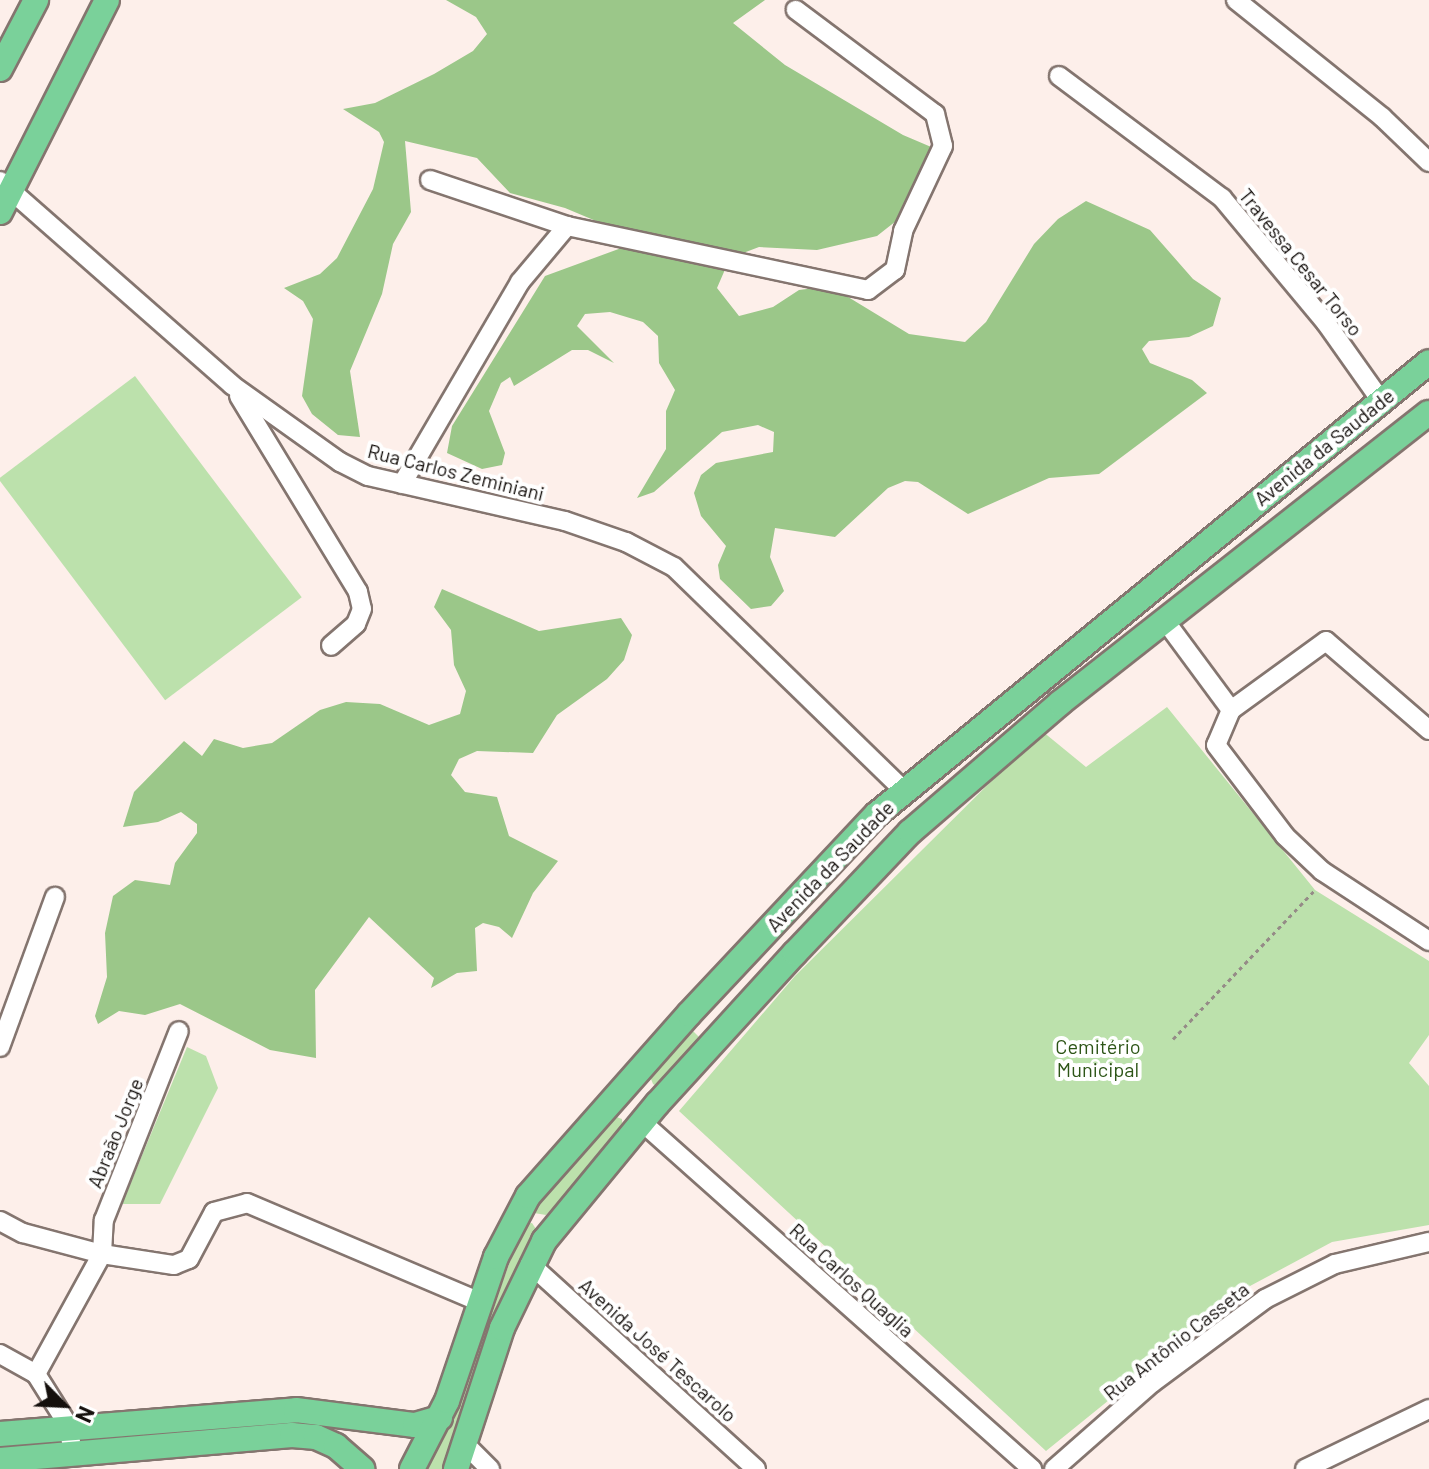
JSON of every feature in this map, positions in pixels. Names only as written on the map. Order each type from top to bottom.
[{"type":"main road","points":[[0,69],[36,0]]},
{"type":"main road","points":[[4,195],[107,0]]},
{"type":"main road","name":"Avenida da Saudade","points":[[412,1469],[440,1418],[480,1302],[528,1196],[689,1014],[904,791],[1429,362]]},
{"type":"main road","name":"Avenida da Saudade","points":[[456,1469],[491,1359],[530,1264],[559,1220],[759,991],[910,832],[1060,703],[1429,413]]},
{"type":"main road","points":[[1307,462],[1331,493]]},
{"type":"main road","points":[[737,963],[739,976],[759,991]]},
{"type":"main road","points":[[689,1014],[711,1025],[717,1039]]},
{"type":"main road","points":[[630,1081],[633,1109],[643,1123]]},
{"type":"main road","points":[[0,1434],[68,1425],[296,1410],[415,1425],[440,1418]]},
{"type":"main road","points":[[0,1460],[316,1437],[362,1469]]},
{"type":"street","points":[[1236,0],[1382,117],[1429,162]]},
{"type":"street","points":[[430,180],[567,226],[868,290],[895,270],[903,231],[943,146],[935,114],[796,10]]},
{"type":"street","name":"Travessa Cesar Torso","points":[[1059,76],[1222,198],[1326,323],[1382,402]]},
{"type":"street","name":"Rua Carlos Zeminiani","points":[[4,195],[232,385],[340,462],[402,484],[565,521],[626,542],[674,567],[904,791]]},
{"type":"street","points":[[402,484],[520,282],[567,226]]},
{"type":"street","points":[[232,385],[358,592],[362,609],[356,624],[331,646]]},
{"type":"street","points":[[1166,622],[1231,710]]},
{"type":"street","points":[[1429,730],[1326,641],[1231,710],[1216,745],[1285,836],[1368,905],[1429,941]]},
{"type":"street","points":[[0,1047],[55,897]]},
{"type":"street","name":"Abraão Jorge","points":[[102,1254],[104,1220],[179,1031]]},
{"type":"street","name":"Rua Carlos Quaglia","points":[[643,1123],[1032,1469]]},
{"type":"street","points":[[0,1221],[23,1233],[102,1254],[174,1265],[189,1259],[214,1212],[247,1203],[480,1302]]},
{"type":"street","name":"Rua Antônio Casseta","points":[[1054,1469],[1152,1383],[1265,1299],[1335,1264],[1429,1242]]},
{"type":"street","points":[[36,1374],[102,1254]]},
{"type":"street","name":"Avenida José Tescarolo","points":[[530,1264],[756,1469]]},
{"type":"street","points":[[0,1354],[36,1374],[68,1425],[73,1453]]},
{"type":"street","points":[[1305,1469],[1429,1409]]},
{"type":"street","points":[[464,1443],[490,1469]]},
{"type":"path","points":[[1173,1039],[1315,890]]},
{"type":"green space","points":[[446,0],[765,0],[733,23],[785,65],[903,135],[950,155],[924,199],[877,236],[817,250],[759,247],[730,258],[717,288],[739,316],[773,307],[799,290],[830,286],[909,334],[965,342],[986,322],[1034,244],[1058,219],[1086,201],[1150,230],[1193,279],[1221,298],[1213,326],[1189,337],[1149,341],[1142,349],[1150,363],[1192,380],[1207,393],[1099,474],[1049,478],[968,514],[918,482],[905,481],[888,488],[835,537],[775,528],[770,557],[784,591],[771,606],[751,609],[720,579],[718,565],[726,546],[701,516],[694,493],[701,475],[716,463],[773,452],[774,432],[758,425],[722,432],[654,492],[637,498],[666,449],[666,411],[675,390],[659,363],[658,336],[643,322],[610,312],[585,314],[577,326],[614,363],[588,350],[572,350],[514,386],[510,377],[501,383],[489,411],[505,453],[502,465],[482,469],[447,453],[452,426],[545,276],[635,243],[627,234],[565,208],[510,193],[477,158],[405,141],[411,212],[393,244],[382,294],[350,371],[360,437],[338,435],[312,414],[302,396],[313,319],[303,301],[284,288],[320,274],[337,258],[373,189],[384,142],[379,132],[343,109],[375,103],[434,74],[473,51],[487,34],[476,17]]},
{"type":"green space","points":[[135,376],[302,597],[165,700],[0,481],[0,478]]},
{"type":"green space","points":[[442,589],[539,631],[621,618],[632,635],[624,660],[607,679],[557,715],[533,753],[477,751],[459,759],[451,775],[465,792],[497,797],[509,836],[558,861],[533,893],[512,938],[499,927],[483,923],[475,928],[477,971],[457,973],[431,988],[434,978],[369,917],[315,990],[316,1058],[270,1050],[180,1004],[145,1015],[119,1011],[98,1024],[95,1016],[107,977],[105,933],[113,896],[135,880],[170,885],[175,863],[197,833],[197,824],[181,812],[158,822],[123,827],[134,792],[184,741],[202,756],[214,739],[243,748],[272,743],[320,710],[346,702],[380,704],[429,725],[460,714],[466,691],[454,665],[451,630],[434,607]]},
{"type":"green space","name":"Cemitério Municipal","points":[[1167,707],[1315,890],[1429,961],[1429,1035],[1409,1063],[1429,1086],[1429,1225],[1332,1242],[1250,1286],[1046,1451],[679,1111],[795,976],[1042,731],[1086,767]]},
{"type":"green space","points":[[691,1029],[703,1041],[658,1087],[653,1084],[649,1074]]},
{"type":"green space","points":[[187,1047],[206,1056],[218,1088],[160,1204],[122,1204]]},
{"type":"green space","points":[[611,1115],[622,1119],[623,1132],[546,1215],[534,1213],[533,1205]]},
{"type":"green space","points":[[532,1223],[536,1229],[509,1284],[445,1469],[423,1469],[456,1409],[520,1234],[525,1224]]}]
